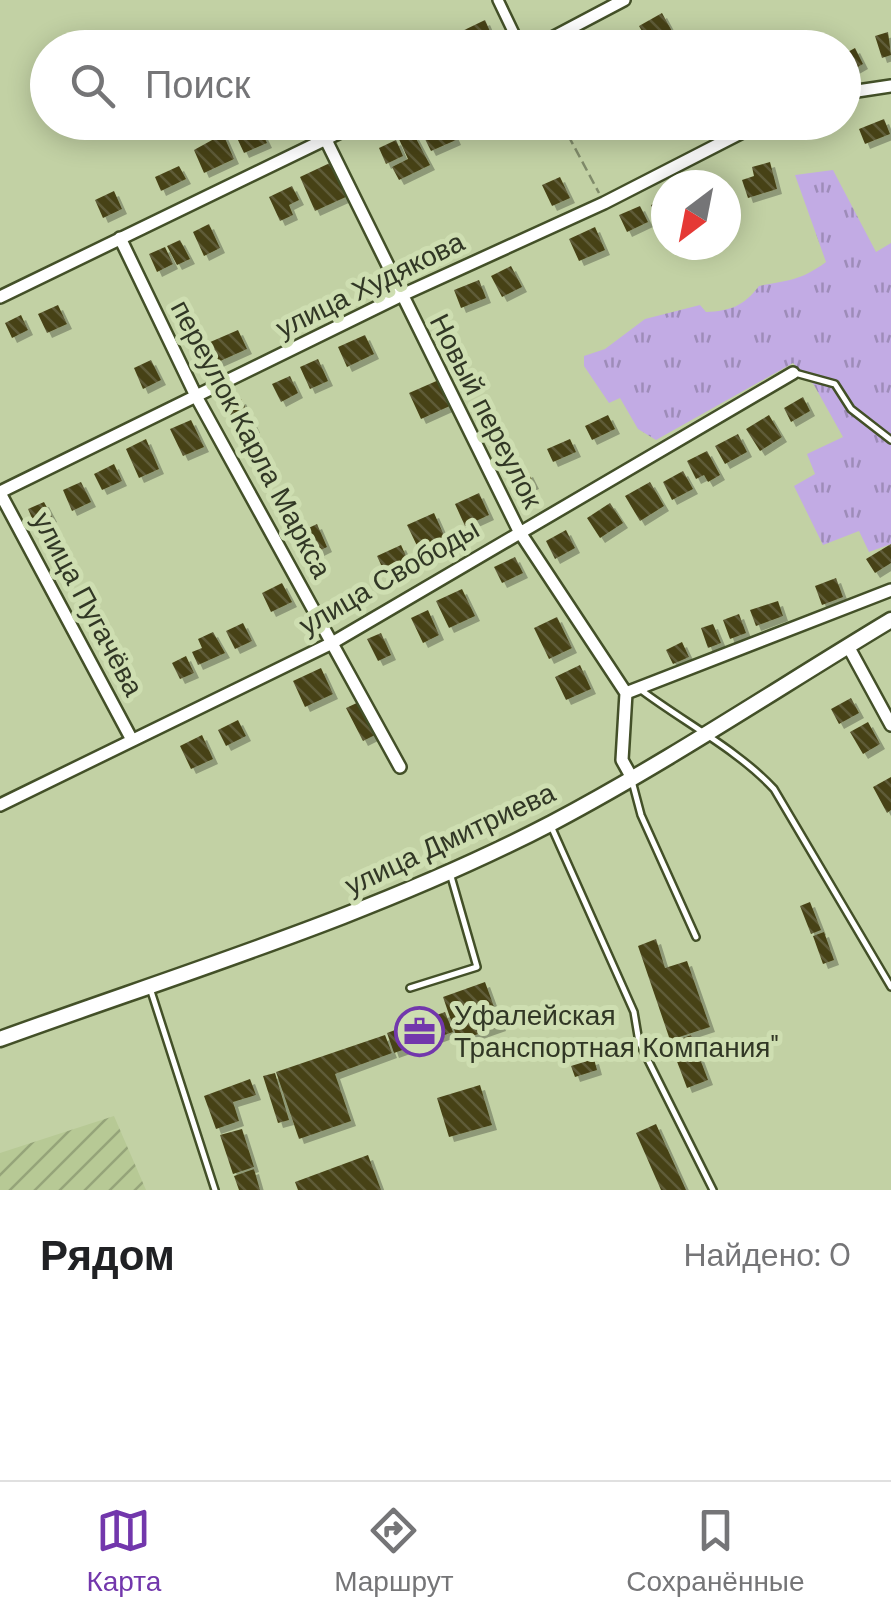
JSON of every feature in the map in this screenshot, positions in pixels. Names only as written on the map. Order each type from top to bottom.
[{"type":"street","points":[[498,0],[513,30]]},
{"type":"street","points":[[566,30],[624,0]]},
{"type":"street","points":[[861,91],[891,86]]},
{"type":"street","points":[[0,297],[321,140]]},
{"type":"street","name":"Новый переулок","points":[[326,140],[518,530],[632,691]]},
{"type":"street","name":"улица Худякова","points":[[0,492],[400,296],[604,203],[727,140]]},
{"type":"street","name":"переулок Карла Маркса","points":[[120,238],[197,398],[400,767]]},
{"type":"street","name":"улица Свободы","points":[[0,805],[332,643],[518,530],[793,373]]},
{"type":"street","name":"улица Пугачёва","points":[[0,492],[132,740]]},
{"type":"street","points":[[632,778],[622,760],[632,691],[891,590]]},
{"type":"street","name":"улица Дмитриева","points":[[0,1039],[383,901],[550,824],[703,737],[891,620]]},
{"type":"street","points":[[848,646],[891,724]]},
{"type":"lane","points":[[793,373],[835,384],[851,409],[891,440]]},
{"type":"lane","points":[[632,691],[703,737],[732,750],[774,789],[891,987]]},
{"type":"lane","points":[[632,778],[641,815],[696,938]]},
{"type":"lane","points":[[550,824],[634,1012],[639,1042],[713,1190]]},
{"type":"lane","points":[[410,988],[476,967],[450,870]]},
{"type":"lane","points":[[149,985],[216,1190]]},
{"type":"path","points":[[571,140],[604,203]]},
{"type":"shaded area","points":[[114,1116],[146,1190],[0,1190],[0,1153]]},
{"type":"green space","points":[[833,170],[876,252],[891,243],[891,544],[869,552],[859,531],[823,545],[794,486],[815,474],[807,454],[843,437],[814,385],[793,363],[656,440],[638,429],[620,398],[609,403],[584,366],[584,356],[605,349],[645,319],[700,305],[706,312],[729,309],[742,303],[759,286],[800,277],[826,262],[795,175]]},
{"type":"building","points":[[662,13],[671,30],[641,30],[639,26]]},
{"type":"building","points":[[485,20],[489,30],[464,30]]},
{"type":"building","points":[[888,32],[891,55],[882,58],[875,36]]},
{"type":"building","points":[[884,119],[890,134],[865,144],[861,128]]},
{"type":"building","points":[[212,140],[226,140],[234,159],[204,173],[194,150]]},
{"type":"building","points":[[238,140],[266,140],[267,143],[244,153]]},
{"type":"building","points":[[396,140],[403,156],[386,164],[379,148]]},
{"type":"building","points":[[399,140],[417,140],[430,165],[399,180],[392,167],[408,159]]},
{"type":"building","points":[[426,140],[456,140],[431,151]]},
{"type":"building","points":[[332,162],[348,196],[315,211],[300,177]]},
{"type":"building","points":[[770,162],[777,189],[748,198],[742,180],[754,176],[752,167]]},
{"type":"building","points":[[179,166],[186,179],[161,191],[155,177]]},
{"type":"building","points":[[560,177],[570,198],[552,206],[542,185]]},
{"type":"building","points":[[292,186],[299,200],[289,205],[293,215],[280,221],[269,197]]},
{"type":"building","points":[[114,191],[122,209],[103,218],[95,200]]},
{"type":"building","points":[[640,206],[648,222],[627,232],[619,215]]},
{"type":"building","points":[[209,224],[220,248],[204,256],[193,232]]},
{"type":"building","points":[[595,227],[605,250],[579,261],[569,239]]},
{"type":"building","points":[[180,240],[190,259],[177,265],[167,246]]},
{"type":"building","points":[[165,247],[173,264],[157,272],[149,254]]},
{"type":"building","points":[[511,266],[522,287],[502,297],[491,276]]},
{"type":"building","points":[[479,280],[486,298],[461,308],[454,290]]},
{"type":"building","points":[[58,305],[67,324],[47,333],[38,314]]},
{"type":"building","points":[[21,315],[28,330],[12,338],[5,323]]},
{"type":"building","points":[[238,330],[247,349],[218,362],[215,354],[206,358],[201,346]]},
{"type":"building","points":[[365,335],[374,354],[347,367],[338,347]]},
{"type":"building","points":[[318,359],[328,381],[310,389],[300,367]]},
{"type":"building","points":[[151,360],[161,380],[143,389],[134,368]]},
{"type":"building","points":[[290,376],[298,393],[281,402],[272,384]]},
{"type":"building","points":[[441,379],[452,405],[421,419],[409,393]]},
{"type":"building","points":[[803,397],[810,411],[791,422],[784,408]]},
{"type":"building","points":[[241,399],[255,428],[239,436],[226,406]]},
{"type":"building","points":[[608,415],[615,429],[592,440],[585,426]]},
{"type":"building","points":[[769,415],[782,437],[760,451],[746,429]]},
{"type":"building","points":[[191,420],[204,447],[183,456],[170,429]]},
{"type":"building","points":[[738,434],[747,452],[725,464],[715,446]]},
{"type":"building","points":[[146,439],[159,469],[139,478],[126,449]]},
{"type":"building","points":[[570,439],[576,452],[553,462],[547,449]]},
{"type":"building","points":[[707,451],[720,475],[708,482],[704,475],[696,479],[687,461]]},
{"type":"building","points":[[114,464],[122,481],[102,490],[94,474]]},
{"type":"building","points":[[683,471],[693,489],[672,500],[663,482]]},
{"type":"building","points":[[528,472],[534,484],[515,492],[510,480]]},
{"type":"building","points":[[81,482],[91,502],[72,511],[63,490]]},
{"type":"building","points":[[650,482],[664,506],[640,521],[625,496]]},
{"type":"building","points":[[479,493],[489,515],[465,526],[455,504]]},
{"type":"building","points":[[44,502],[52,517],[35,525],[28,509]]},
{"type":"building","points":[[610,503],[623,523],[600,538],[587,518]]},
{"type":"building","points":[[434,513],[447,542],[421,554],[407,525]]},
{"type":"building","points":[[317,524],[327,547],[309,556],[298,533]]},
{"type":"building","points":[[566,530],[575,548],[555,559],[546,541]]},
{"type":"building","points":[[891,544],[891,563],[875,573],[866,559]]},
{"type":"building","points":[[401,545],[411,567],[387,578],[377,556]]},
{"type":"building","points":[[515,557],[523,573],[502,583],[494,567]]},
{"type":"building","points":[[836,578],[843,597],[822,605],[815,586]]},
{"type":"building","points":[[282,583],[292,602],[271,612],[262,593]]},
{"type":"building","points":[[462,589],[475,616],[449,628],[436,601]]},
{"type":"building","points":[[778,601],[783,616],[756,626],[750,610]]},
{"type":"building","points":[[428,610],[439,635],[423,643],[411,618]]},
{"type":"building","points":[[739,614],[746,633],[730,639],[723,620]]},
{"type":"building","points":[[557,617],[572,648],[549,659],[534,628]]},
{"type":"building","points":[[243,623],[252,641],[235,649],[226,631]]},
{"type":"building","points":[[713,624],[721,643],[708,648],[701,628]]},
{"type":"building","points":[[213,632],[225,653],[198,665],[192,652],[202,648],[198,639]]},
{"type":"building","points":[[381,633],[391,655],[378,661],[367,639]]},
{"type":"building","points":[[682,642],[689,657],[673,664],[666,650]]},
{"type":"building","points":[[186,656],[194,673],[180,679],[172,663]]},
{"type":"building","points":[[580,665],[591,689],[566,700],[555,677]]},
{"type":"building","points":[[321,668],[333,694],[305,707],[293,681]]},
{"type":"building","points":[[851,698],[859,713],[839,724],[831,709]]},
{"type":"building","points":[[361,701],[377,734],[363,741],[346,708]]},
{"type":"building","points":[[238,720],[246,736],[226,746],[218,730]]},
{"type":"building","points":[[868,722],[880,744],[863,754],[850,732]]},
{"type":"building","points":[[202,735],[213,759],[191,769],[180,746]]},
{"type":"building","points":[[891,777],[891,810],[887,813],[873,787]]},
{"type":"building","points":[[810,902],[821,930],[811,934],[800,906]]},
{"type":"building","points":[[824,932],[834,960],[823,964],[813,936]]},
{"type":"building","points":[[656,939],[665,968],[687,961],[710,1027],[670,1040],[638,946]]},
{"type":"building","points":[[485,982],[501,1026],[458,1041],[443,997]]},
{"type":"building","points":[[445,1012],[453,1032],[394,1053],[387,1033]]},
{"type":"building","points":[[385,1035],[392,1053],[335,1074],[351,1121],[299,1139],[276,1072]]},
{"type":"building","points":[[691,1035],[708,1080],[687,1088],[670,1043]]},
{"type":"building","points":[[594,1059],[597,1070],[575,1077],[571,1066]]},
{"type":"building","points":[[275,1073],[289,1120],[278,1123],[263,1076]]},
{"type":"building","points":[[250,1079],[256,1095],[233,1102],[239,1121],[216,1129],[204,1096]]},
{"type":"building","points":[[480,1085],[492,1125],[449,1137],[437,1098]]},
{"type":"building","points":[[656,1124],[686,1190],[661,1190],[636,1133]]},
{"type":"building","points":[[242,1129],[254,1167],[233,1174],[220,1135]]},
{"type":"building","points":[[368,1155],[381,1190],[298,1190],[295,1182]]},
{"type":"building","points":[[254,1169],[260,1190],[239,1190],[234,1176]]},
{"type":"place","name":"Уфалейская Транспортная Компания\"","points":[[419,1031]]}]
